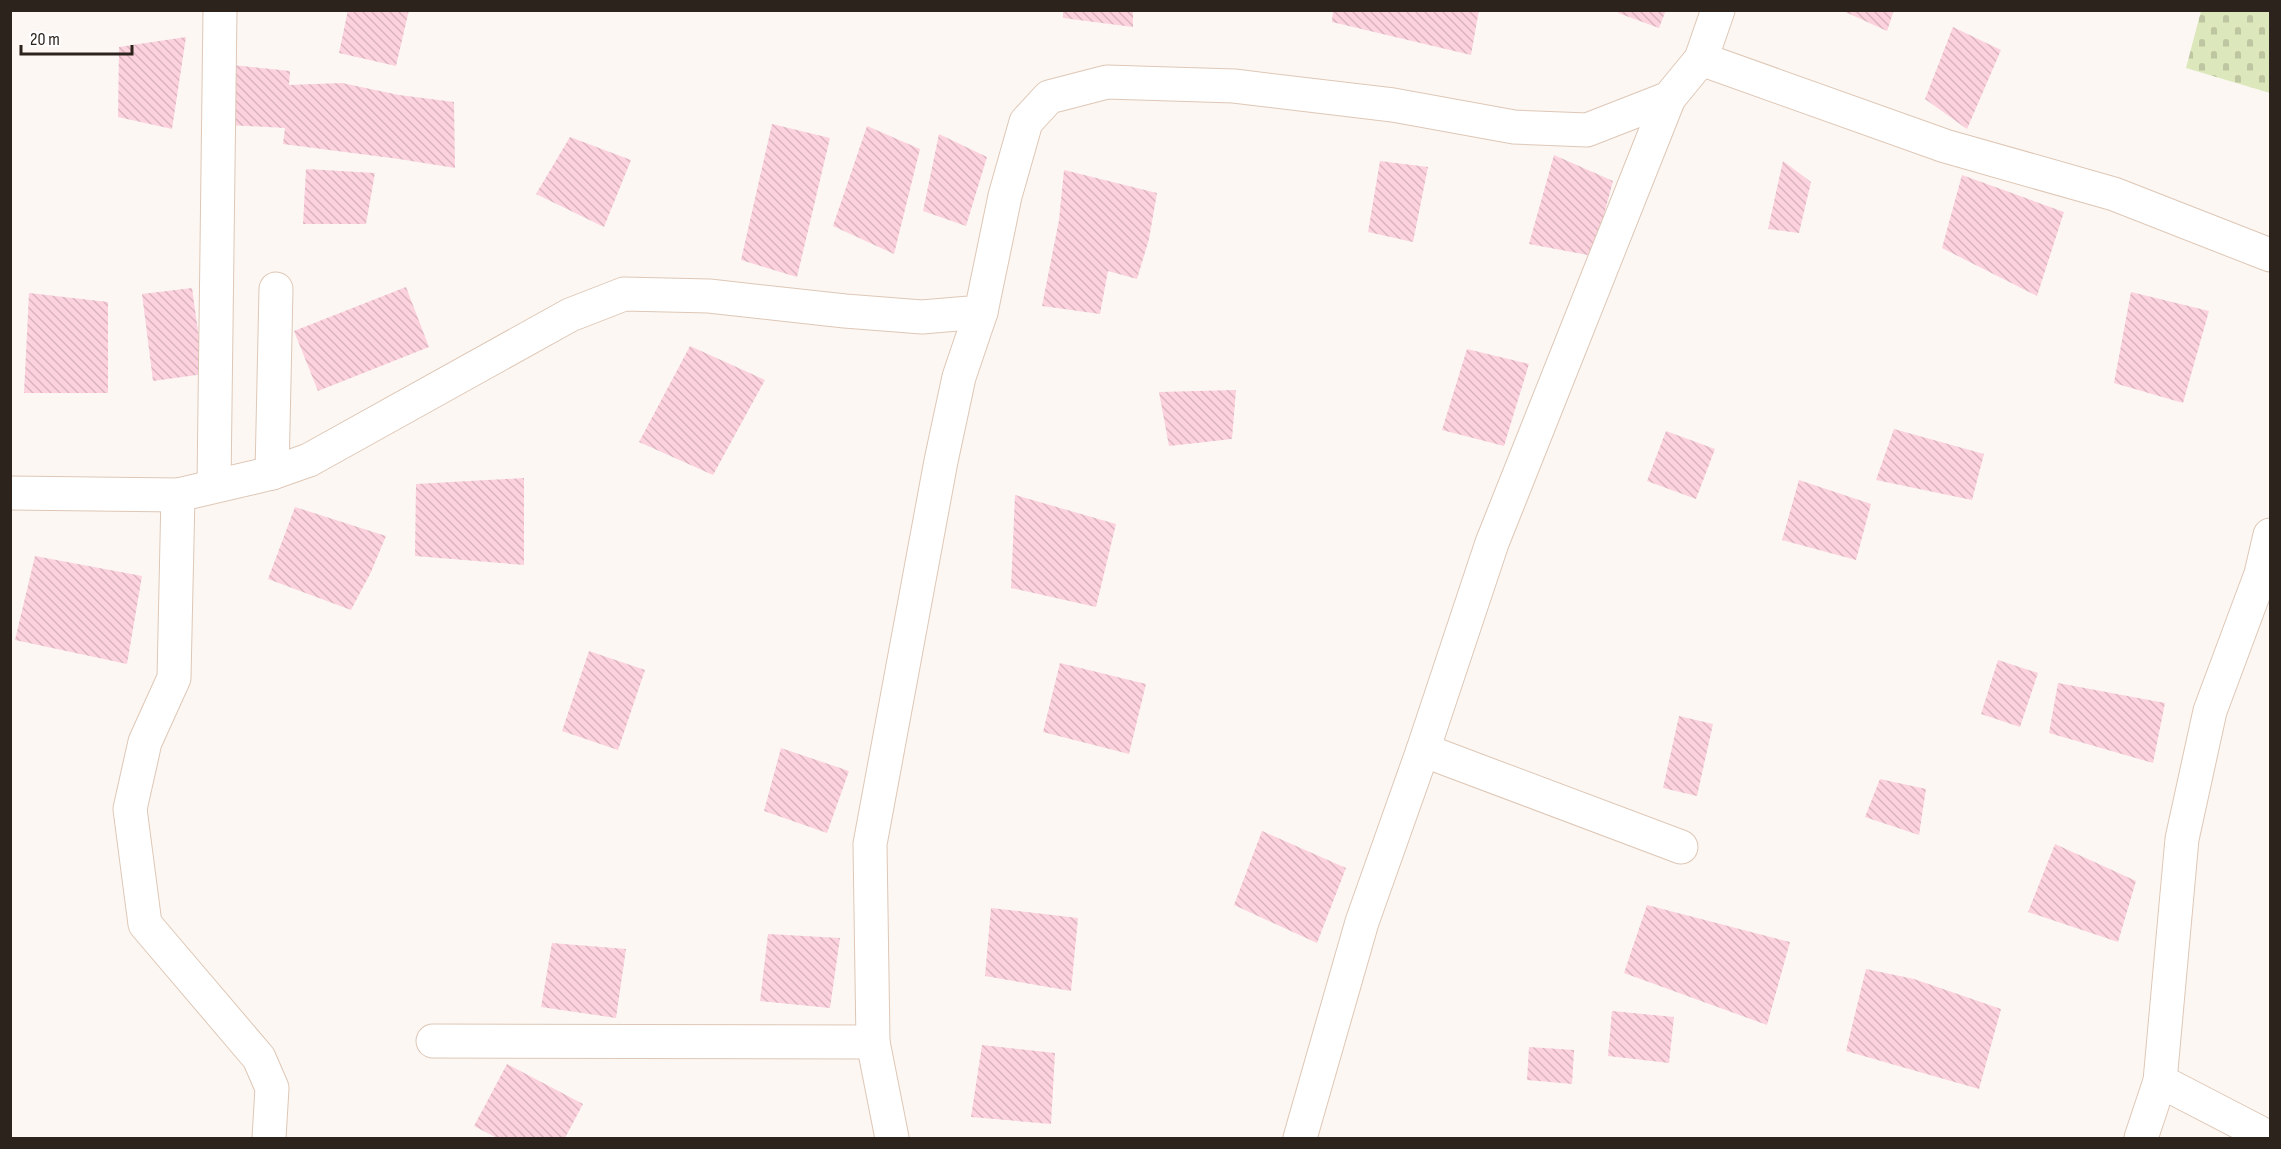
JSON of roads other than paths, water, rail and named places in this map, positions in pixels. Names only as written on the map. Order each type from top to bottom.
[{"type":"street","points":[[214,485],[220,10]]},
{"type":"street","points":[[1300,1138],[1362,922],[1423,750],[1492,543],[1669,98],[1701,59],[1718,10]]},
{"type":"street","points":[[1701,59],[1945,146],[2114,194],[2271,255]]},
{"type":"street","points":[[892,1138],[873,1042],[870,844],[941,461],[959,377],[981,312],[1005,196],[1026,122],[1049,97],[1107,82],[1234,86],[1393,105],[1514,127],[1587,130],[1669,98]]},
{"type":"street","points":[[272,473],[276,289]]},
{"type":"street","points":[[10,494],[178,495],[272,473],[309,460],[570,315],[624,294],[709,296],[922,317],[981,312]]},
{"type":"street","points":[[178,495],[174,678],[145,742],[130,809],[145,924],[259,1058],[272,1088],[269,1138]]},
{"type":"street","points":[[2141,1138],[2160,1081],[2182,839],[2210,711],[2261,574],[2271,535]]},
{"type":"street","points":[[1423,750],[1682,847]]},
{"type":"street","points":[[433,1041],[873,1042]]},
{"type":"street","points":[[2160,1081],[2271,1138]]}]
